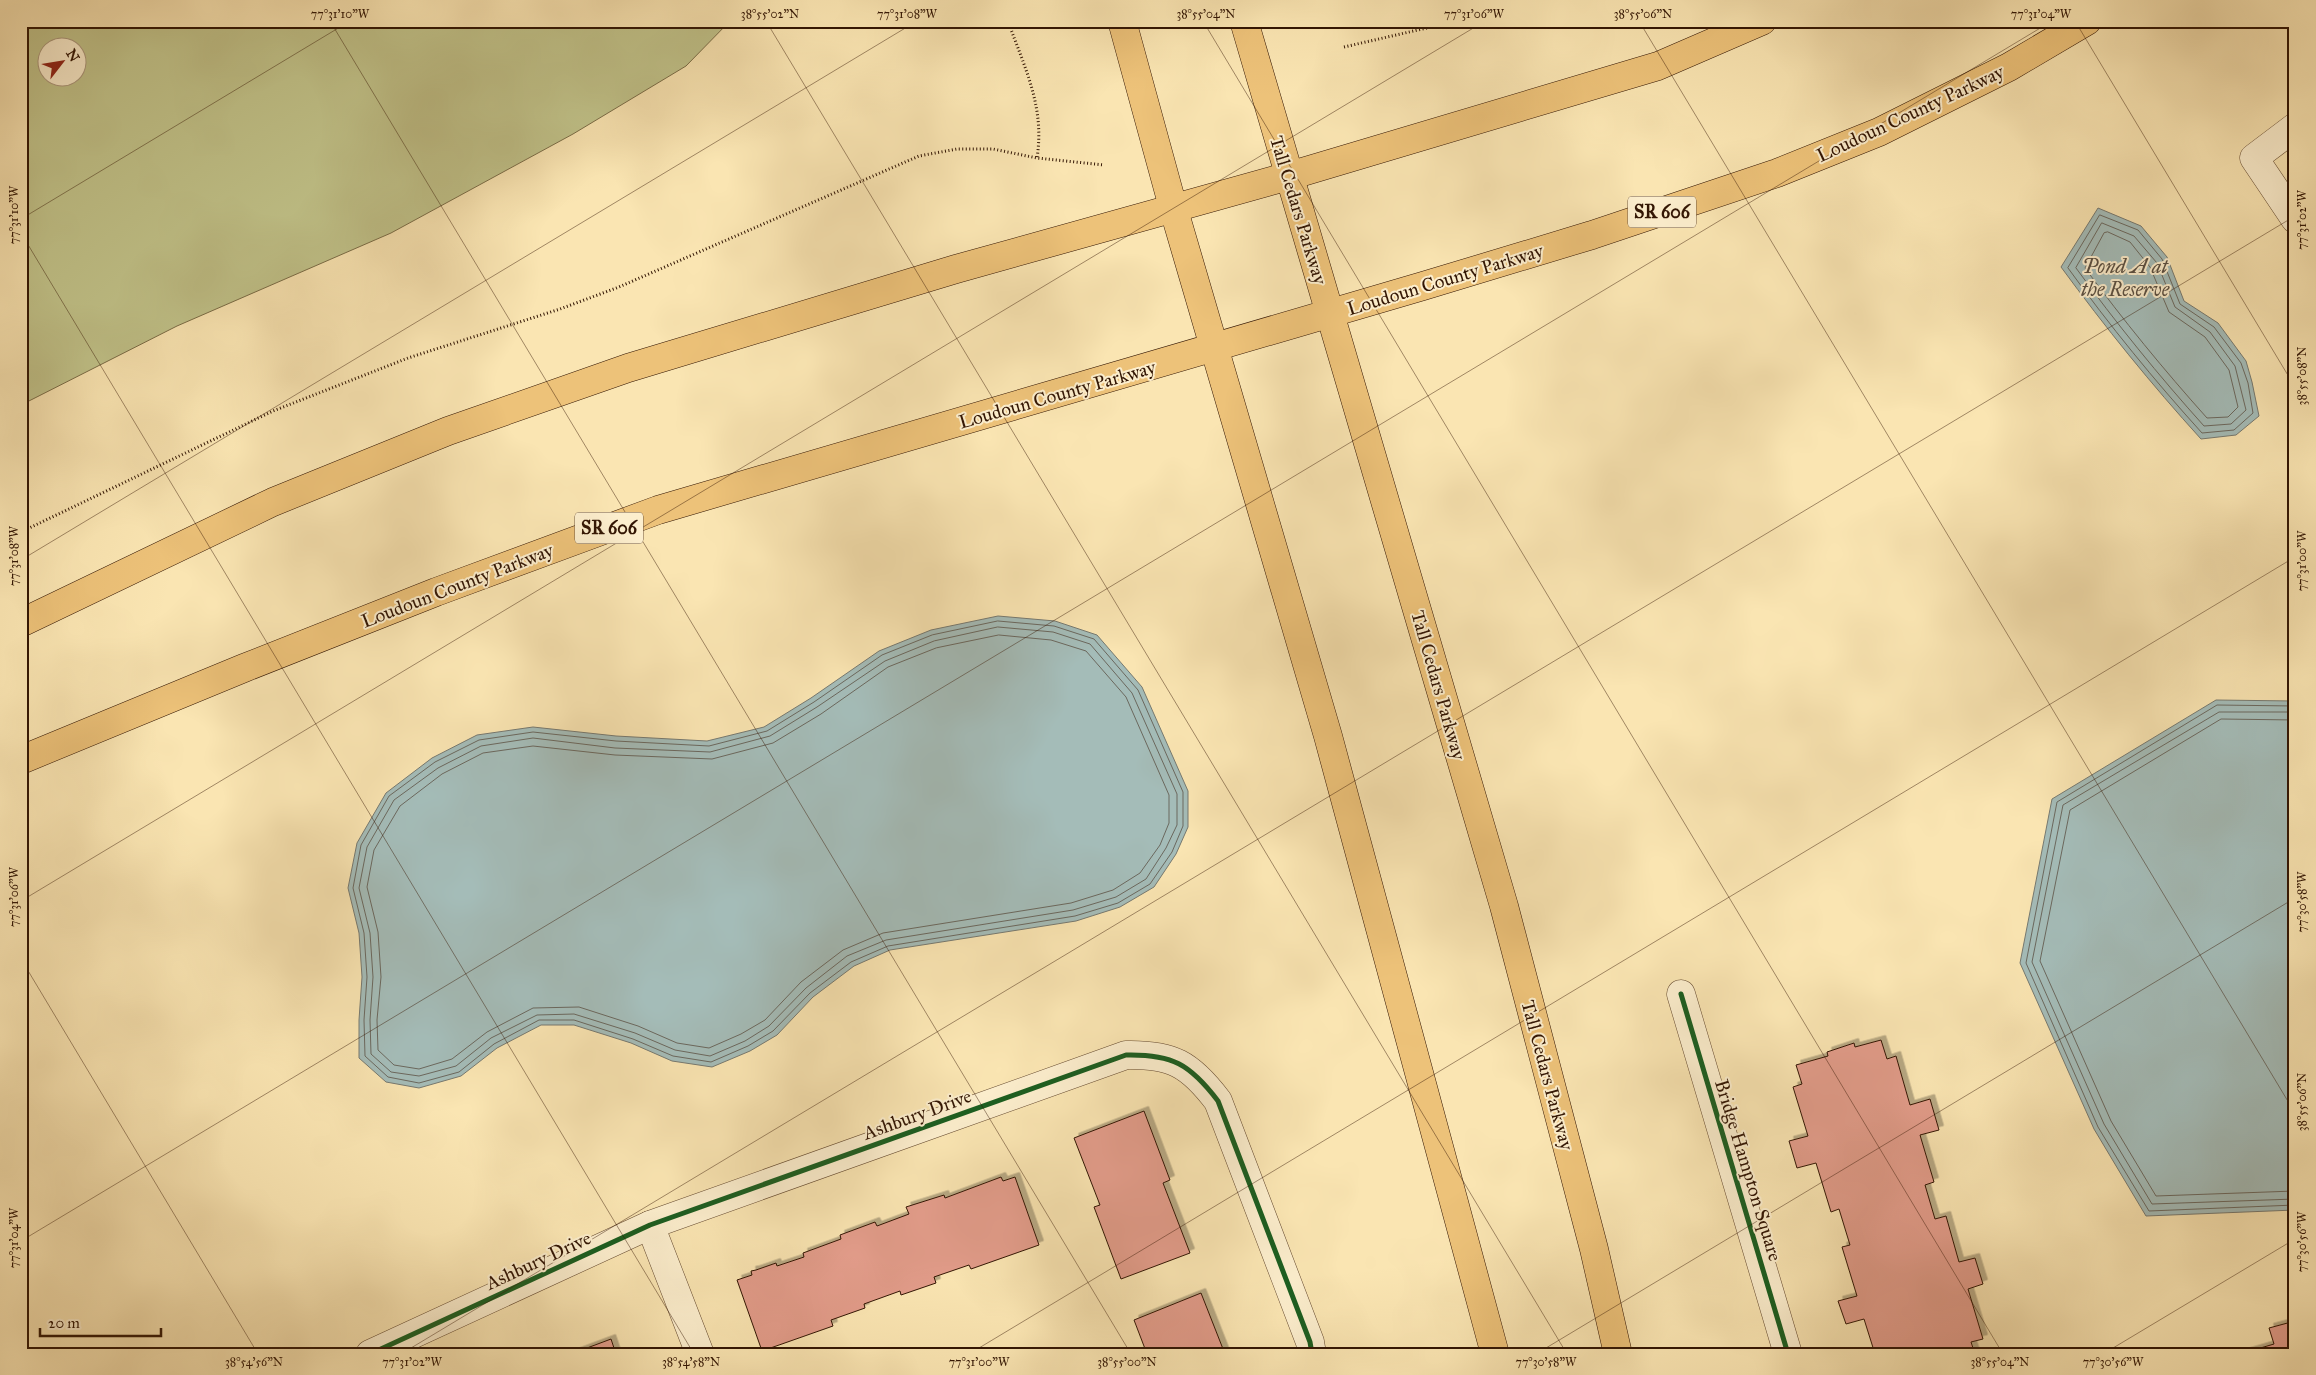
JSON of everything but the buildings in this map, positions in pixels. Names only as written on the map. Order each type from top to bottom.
[{"type":"main road","points":[[1122,21],[1173,207],[1330,746],[1495,1354]]},
{"type":"main road","name":"Tall Cedars Parkway","points":[[1244,21],[1504,906],[1594,1249],[1618,1354]]},
{"type":"main road","points":[[21,623],[273,502],[448,431],[638,366],[946,272],[1289,176],[1658,66],[1762,21]]},
{"type":"main road","name":"Loudoun County Parkway","points":[[21,760],[244,668],[436,592],[658,510],[1214,348],[1592,235],[1777,173],[1879,132],[2009,67],[2088,21]]},
{"type":"street","points":[[2295,127],[2254,158],[2295,219]]},
{"type":"street","name":"Bridge Hampton Square","points":[[1681,994],[1788,1354]]},
{"type":"street","name":"Ashbury Drive","points":[[370,1354],[650,1225],[1126,1055],[1152,1055],[1180,1063],[1202,1079],[1218,1101],[1310,1342],[1312,1354]]},
{"type":"street","points":[[650,1225],[700,1354]]},
{"type":"path","points":[[1008,21],[1038,109],[1040,138],[1037,158]]},
{"type":"path","points":[[1344,47],[1457,21]]},
{"type":"path","points":[[21,532],[273,411],[408,358],[560,309],[619,287],[919,156],[957,150],[993,149],[1037,158],[1104,165]]},
{"type":"green space","points":[[21,21],[730,21],[686,66],[573,134],[391,233],[177,326],[21,405]]},
{"type":"water","name":"Pond A at the Reserve","points":[[2098,208],[2141,226],[2167,257],[2184,301],[2218,323],[2246,361],[2259,416],[2236,435],[2201,439],[2129,355],[2061,267]]},
{"type":"water","points":[[998,616],[1055,621],[1097,635],[1142,687],[1188,791],[1188,827],[1176,854],[1154,887],[1120,907],[1076,921],[890,950],[854,966],[813,997],[777,1035],[750,1051],[712,1067],[672,1061],[631,1043],[574,1025],[541,1025],[497,1048],[461,1076],[419,1088],[386,1082],[359,1058],[362,977],[359,933],[348,888],[357,843],[386,793],[432,758],[477,735],[533,727],[616,736],[707,741],[764,727],[811,698],[879,651],[931,630]]},
{"type":"water","points":[[2216,700],[2295,701],[2295,1210],[2146,1216],[2094,1129],[2020,963],[2052,799]]},
{"type":"cycle path","points":[[1681,994],[1788,1354]]},
{"type":"cycle path","points":[[370,1354],[650,1225],[1126,1055],[1142,1055],[1168,1059],[1179,1064],[1198,1078],[1218,1101],[1310,1342],[1312,1354]]}]
